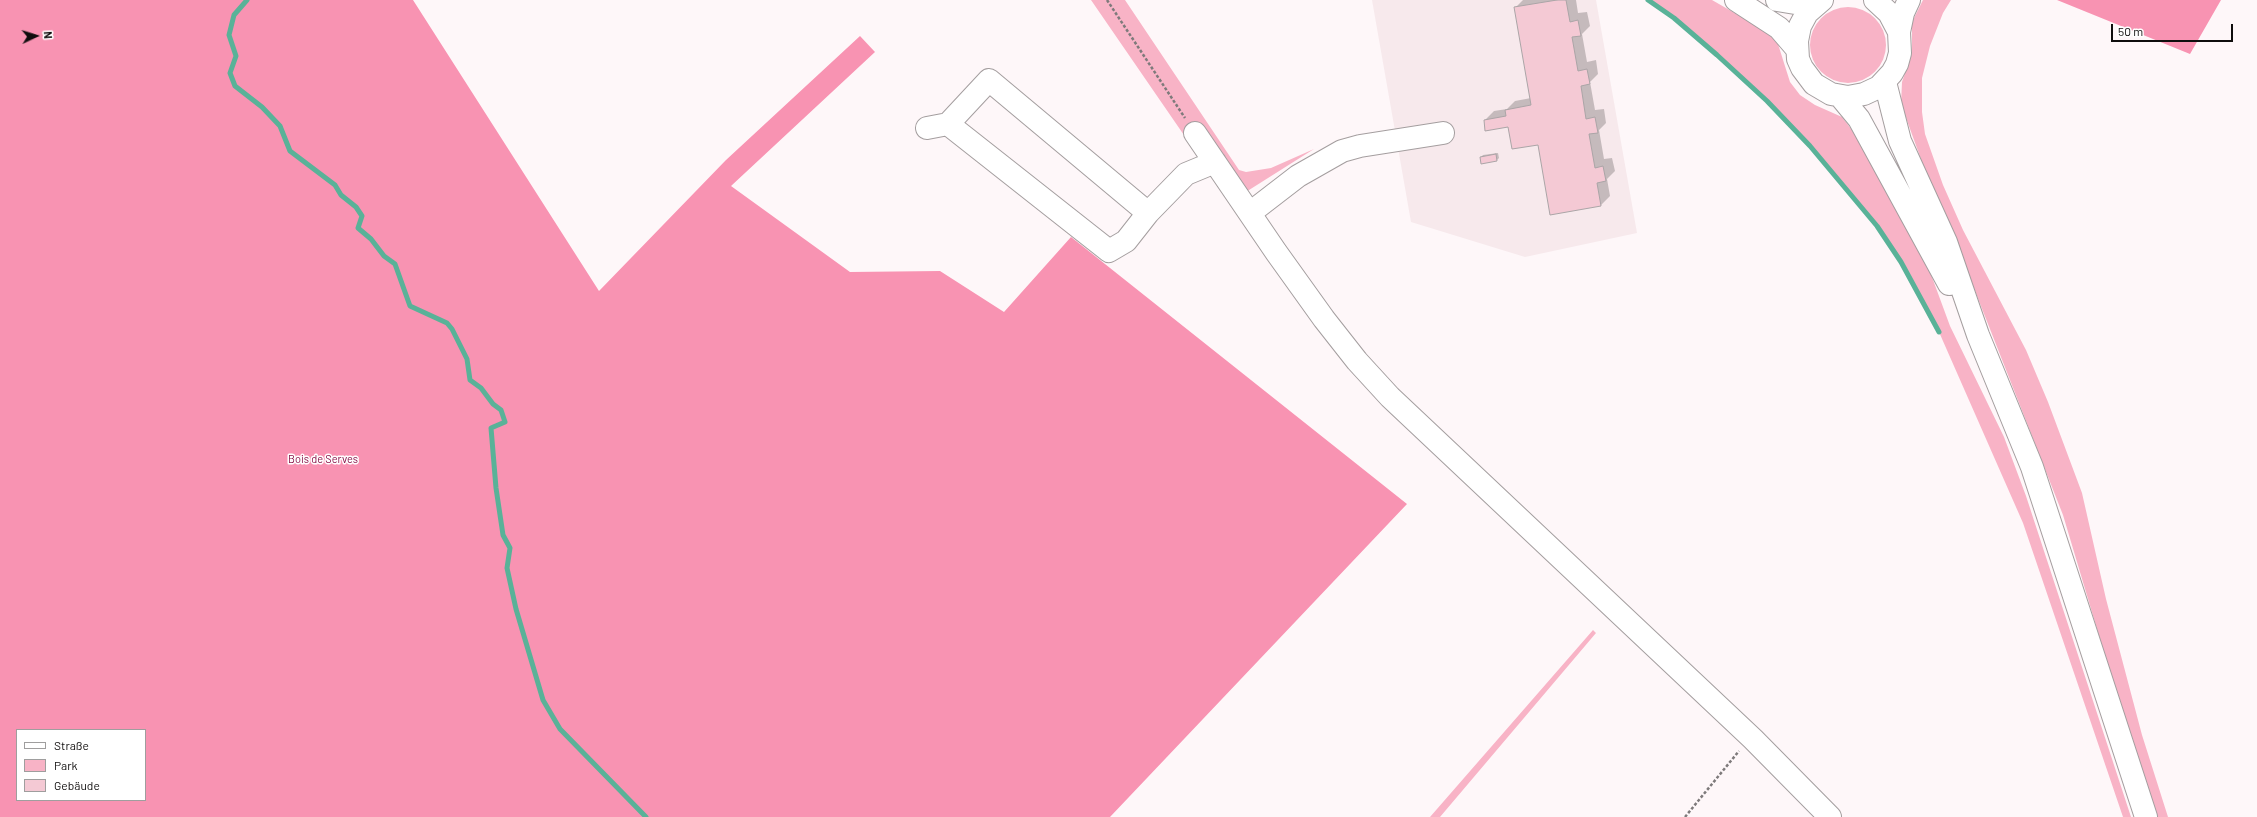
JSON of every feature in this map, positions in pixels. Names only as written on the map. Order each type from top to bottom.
[{"type":"main road","points":[[1736,0],[1779,28],[1797,49]]},
{"type":"main road","points":[[1777,0],[1795,3],[1820,1]]},
{"type":"main road","points":[[1875,0],[1889,13],[1899,32]]},
{"type":"main road","points":[[1820,1],[1807,13],[1800,26],[1797,49],[1802,68],[1807,76],[1822,90],[1840,96],[1864,94],[1885,82],[1897,64],[1900,48],[1899,32],[1903,13],[1909,0]]},
{"type":"main road","points":[[927,128],[948,124],[989,80],[1148,213]]},
{"type":"main road","points":[[1885,82],[1900,141],[1946,242],[1978,335],[2037,482],[2146,817]]},
{"type":"main road","points":[[1840,96],[1859,119],[1978,335]]},
{"type":"main road","points":[[948,124],[1109,252],[1126,241],[1148,213],[1186,174],[1215,162]]},
{"type":"main road","points":[[1195,133],[1324,319],[1357,361],[1390,396],[1753,739],[1830,817]]},
{"type":"main road","points":[[1250,213],[1298,176],[1342,151],[1360,146],[1443,133]]},
{"type":"path","points":[[1107,0],[1195,133]]},
{"type":"path","points":[[1685,817],[1738,752],[1753,739]]},
{"type":"shaded area","points":[[1372,0],[1596,0],[1637,233],[1525,257],[1411,222]]},
{"type":"green space","name":"Bois de Serves","points":[[0,0],[413,0],[599,291],[726,160],[860,36],[875,52],[731,186],[850,272],[940,271],[1004,312],[1071,237],[1407,504],[1110,817],[0,817]]},
{"type":"green space","points":[[1091,0],[1125,0],[1239,170],[1246,172],[1271,168],[1314,149],[1230,202]]},
{"type":"green space","points":[[1648,0],[1712,0],[1766,31],[1778,44],[1790,82],[1800,95],[1815,105],[1842,117],[1852,130],[1929,269],[1950,326],[2004,437],[2026,496],[2131,817],[2123,817],[2023,523],[1939,332],[1901,262],[1877,226],[1847,189],[1767,101],[1674,18]]},
{"type":"green space","points":[[1923,0],[1951,0],[1943,13],[1930,46],[1922,78],[1922,112],[1925,134],[1943,185],[1963,230],[2026,350],[2048,402],[2082,493],[2106,599],[2142,735],[2168,817],[2157,817],[2131,743],[2063,515],[1968,273],[1922,162],[1901,104],[1902,82],[1912,53],[1912,22]]},
{"type":"green space","points":[[2057,0],[2221,0],[2190,54]]},
{"type":"green space","points":[[1848,7],[1862,10],[1875,18],[1883,31],[1886,45],[1883,59],[1875,72],[1862,80],[1848,83],[1834,80],[1821,72],[1813,59],[1810,45],[1813,31],[1821,18],[1834,10]]},
{"type":"green space","points":[[1593,630],[1596,633],[1440,817],[1430,817]]},
{"type":"building","points":[[1557,0],[1566,0],[1570,22],[1578,20],[1581,36],[1572,37],[1578,71],[1587,69],[1590,84],[1581,86],[1586,119],[1595,117],[1598,133],[1589,134],[1595,168],[1603,166],[1606,181],[1597,183],[1601,206],[1550,215],[1538,145],[1512,149],[1508,127],[1485,131],[1484,120],[1506,116],[1505,110],[1531,105],[1514,7]]},
{"type":"building","points":[[1496,154],[1497,161],[1481,164],[1480,157]]},
{"type":"waterway","points":[[247,0],[234,15],[229,35],[236,56],[230,73],[235,86],[262,107],[280,126],[290,151],[335,185],[341,195],[356,207],[362,216],[358,228],[371,239],[384,256],[395,264],[410,306],[447,323],[452,329],[467,359],[470,380],[481,388],[493,404],[501,410],[505,422],[491,428],[496,488],[503,535],[510,548],[507,568],[516,609],[543,700],[560,729],[646,817]]},
{"type":"waterway","points":[[1648,0],[1674,18],[1717,55],[1767,101],[1810,146],[1877,226],[1901,262],[1939,332]]}]
